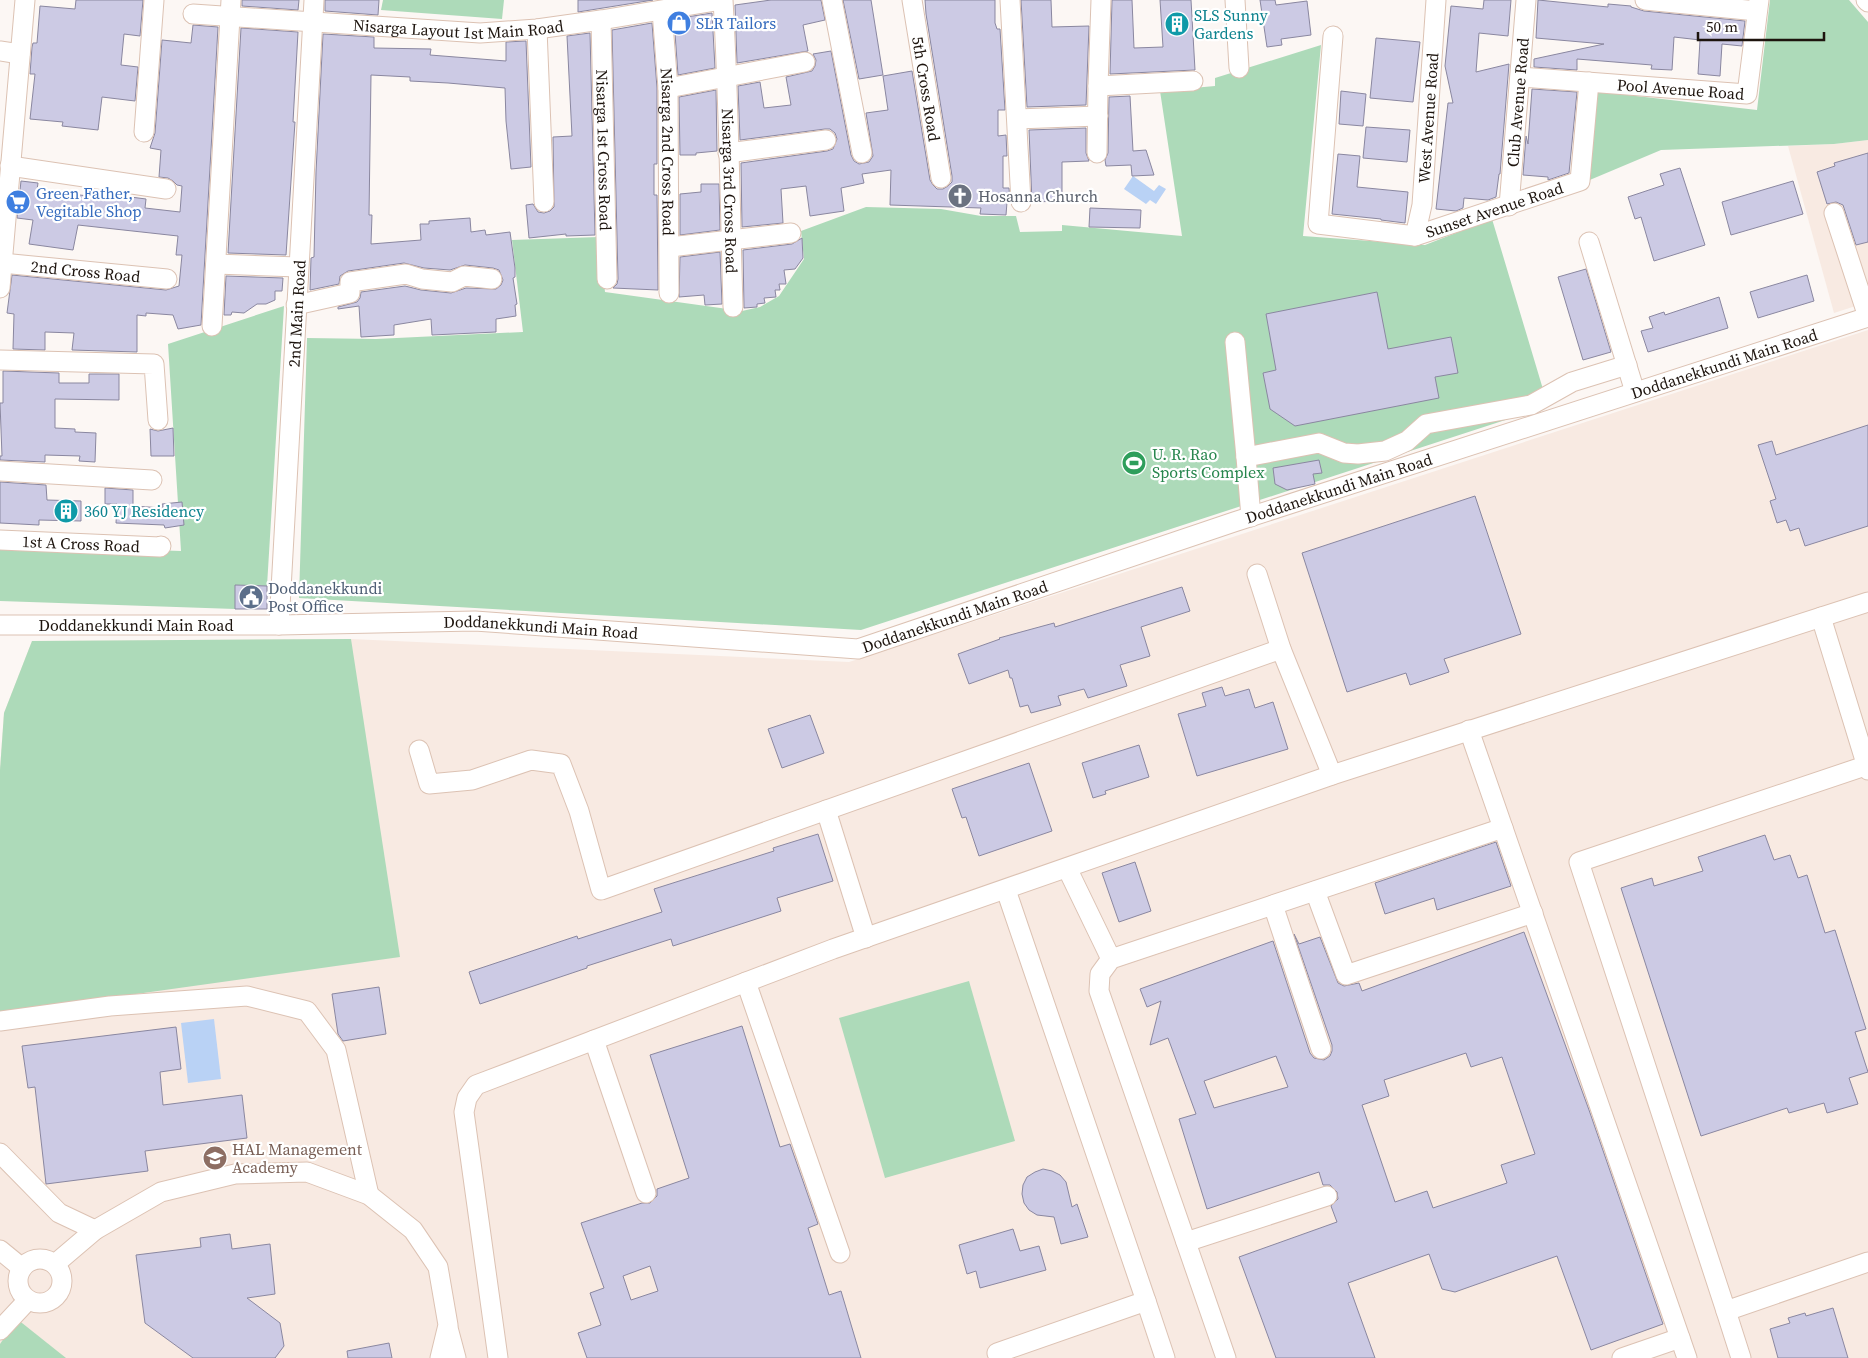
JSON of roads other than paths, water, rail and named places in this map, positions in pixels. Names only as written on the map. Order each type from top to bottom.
[{"type":"street","points":[[0,288],[2,230],[10,166],[25,0]]},
{"type":"street","points":[[144,132],[154,0]]},
{"type":"street","name":"2nd Main Road","points":[[279,625],[314,0]]},
{"type":"street","name":"Nisarga Layout 1st Main Road","points":[[193,14],[230,8],[313,22],[480,33],[601,20],[722,0]]},
{"type":"street","name":"Nisarga 3rd Cross Road","points":[[722,0],[728,76],[728,153],[733,307]]},
{"type":"street","points":[[832,0],[862,153]]},
{"type":"street","name":"5th Cross Road","points":[[912,0],[941,178]]},
{"type":"street","points":[[1010,0],[1021,202]]},
{"type":"street","points":[[1098,153],[1101,0]]},
{"type":"street","points":[[1235,0],[1239,68]]},
{"type":"street","name":"West Avenue Road","points":[[1415,236],[1422,205],[1436,0]]},
{"type":"street","name":"Club Avenue Road","points":[[1509,206],[1526,0]]},
{"type":"street","points":[[1645,0],[1758,5]]},
{"type":"street","name":"Pool Avenue Road","points":[[1521,77],[1747,94],[1758,5]]},
{"type":"street","points":[[212,326],[230,8]]},
{"type":"street","name":"Nisarga 2nd Cross Road","points":[[662,11],[668,88],[669,293]]},
{"type":"street","name":"Nisarga 1st Cross Road","points":[[601,20],[607,279]]},
{"type":"street","points":[[537,28],[544,202]]},
{"type":"street","name":"Sunset Avenue Road","points":[[1332,36],[1318,224],[1415,236],[1580,181],[1589,82]]},
{"type":"street","points":[[0,51],[20,54]]},
{"type":"street","points":[[668,88],[805,62]]},
{"type":"street","points":[[1098,86],[1193,81]]},
{"type":"street","points":[[1017,119],[1098,116]]},
{"type":"street","points":[[728,153],[826,140]]},
{"type":"street","points":[[10,166],[166,189]]},
{"type":"street","points":[[1834,213],[1868,317]]},
{"type":"street","points":[[670,246],[791,233]]},
{"type":"street","points":[[1589,242],[1635,392]]},
{"type":"street","name":"2nd Cross Road","points":[[2,263],[167,279]]},
{"type":"street","points":[[216,264],[298,267]]},
{"type":"street","points":[[296,305],[350,293],[350,282],[406,274],[422,279],[452,282],[464,276],[492,279]]},
{"type":"street","name":"Doddanekkundi Main Road","points":[[0,626],[279,625],[475,621],[858,648],[1251,517],[1868,317]]},
{"type":"street","points":[[1235,342],[1251,517]]},
{"type":"street","points":[[0,360],[154,364],[158,420]]},
{"type":"street","points":[[1246,458],[1318,443],[1331,449],[1351,454],[1372,454],[1385,451],[1407,441],[1426,424],[1531,405],[1572,382],[1627,365]]},
{"type":"street","points":[[0,471],[152,480]]},
{"type":"street","name":"1st A Cross Road","points":[[0,540],[161,546]]},
{"type":"street","points":[[1257,574],[1281,649],[1332,775]]},
{"type":"street","points":[[498,1358],[464,1112],[467,1098],[476,1085],[866,938],[1332,775],[1868,602]]},
{"type":"street","points":[[1741,1358],[1579,862],[1868,767],[1820,617]]},
{"type":"street","points":[[419,750],[429,784],[472,780],[531,760],[561,764],[579,811],[601,890],[1281,649]]},
{"type":"street","points":[[1469,730],[1687,1358]]},
{"type":"street","points":[[826,810],[866,938]]},
{"type":"street","points":[[1226,1358],[1099,991],[1100,974],[1111,959],[1503,828]]},
{"type":"street","points":[[1066,868],[1111,959]]},
{"type":"street","points":[[1006,890],[1165,1358]]},
{"type":"street","points":[[1314,891],[1346,975],[1533,913]]},
{"type":"street","points":[[1274,905],[1321,1049]]},
{"type":"street","points":[[746,982],[840,1254]]},
{"type":"street","points":[[0,1021],[110,1006],[247,996],[307,1011],[336,1050],[369,1194]]},
{"type":"street","points":[[594,1040],[646,1193]]},
{"type":"street","points":[[0,1153],[59,1213],[95,1230]]},
{"type":"street","points":[[54,1264],[95,1230],[161,1192],[235,1174],[307,1172],[369,1194],[413,1230],[438,1267],[456,1358]]},
{"type":"street","points":[[1186,1242],[1327,1196]]},
{"type":"street","points":[[2,1257],[22,1268]]},
{"type":"street","points":[[34,1260],[48,1260],[54,1264],[62,1277],[62,1284],[55,1297],[42,1303],[28,1300],[22,1295],[18,1282],[22,1268],[34,1260]]},
{"type":"street","points":[[1726,1311],[1868,1262]]},
{"type":"street","points":[[0,1330],[28,1300]]},
{"type":"street","points":[[997,1353],[1146,1301]]},
{"type":"street","points":[[440,1358],[448,1325]]},
{"type":"street","points":[[1622,1358],[1680,1338]]},
{"type":"water","points":[[1133,176],[1154,191],[1159,185],[1166,189],[1156,204],[1150,200],[1146,204],[1124,189]]},
{"type":"water","points":[[214,1019],[221,1079],[188,1083],[181,1023]]},
{"type":"place","name":"SLR Tailors","points":[[679,23]]},
{"type":"place","name":"SLS Sunny Gardens","points":[[1177,24]]},
{"type":"place","name":"Hosanna Church","points":[[960,196]]},
{"type":"place","name":"Green Father, Vegitable Shop","points":[[18,202]]},
{"type":"place","name":"U. R. Rao Sports Complex","points":[[1134,463]]},
{"type":"place","name":"360 YJ Residency","points":[[66,511]]},
{"type":"place","name":"Doddanekkundi Post Office","points":[[251,597]]},
{"type":"place","name":"HAL Management Academy","points":[[215,1158]]}]
